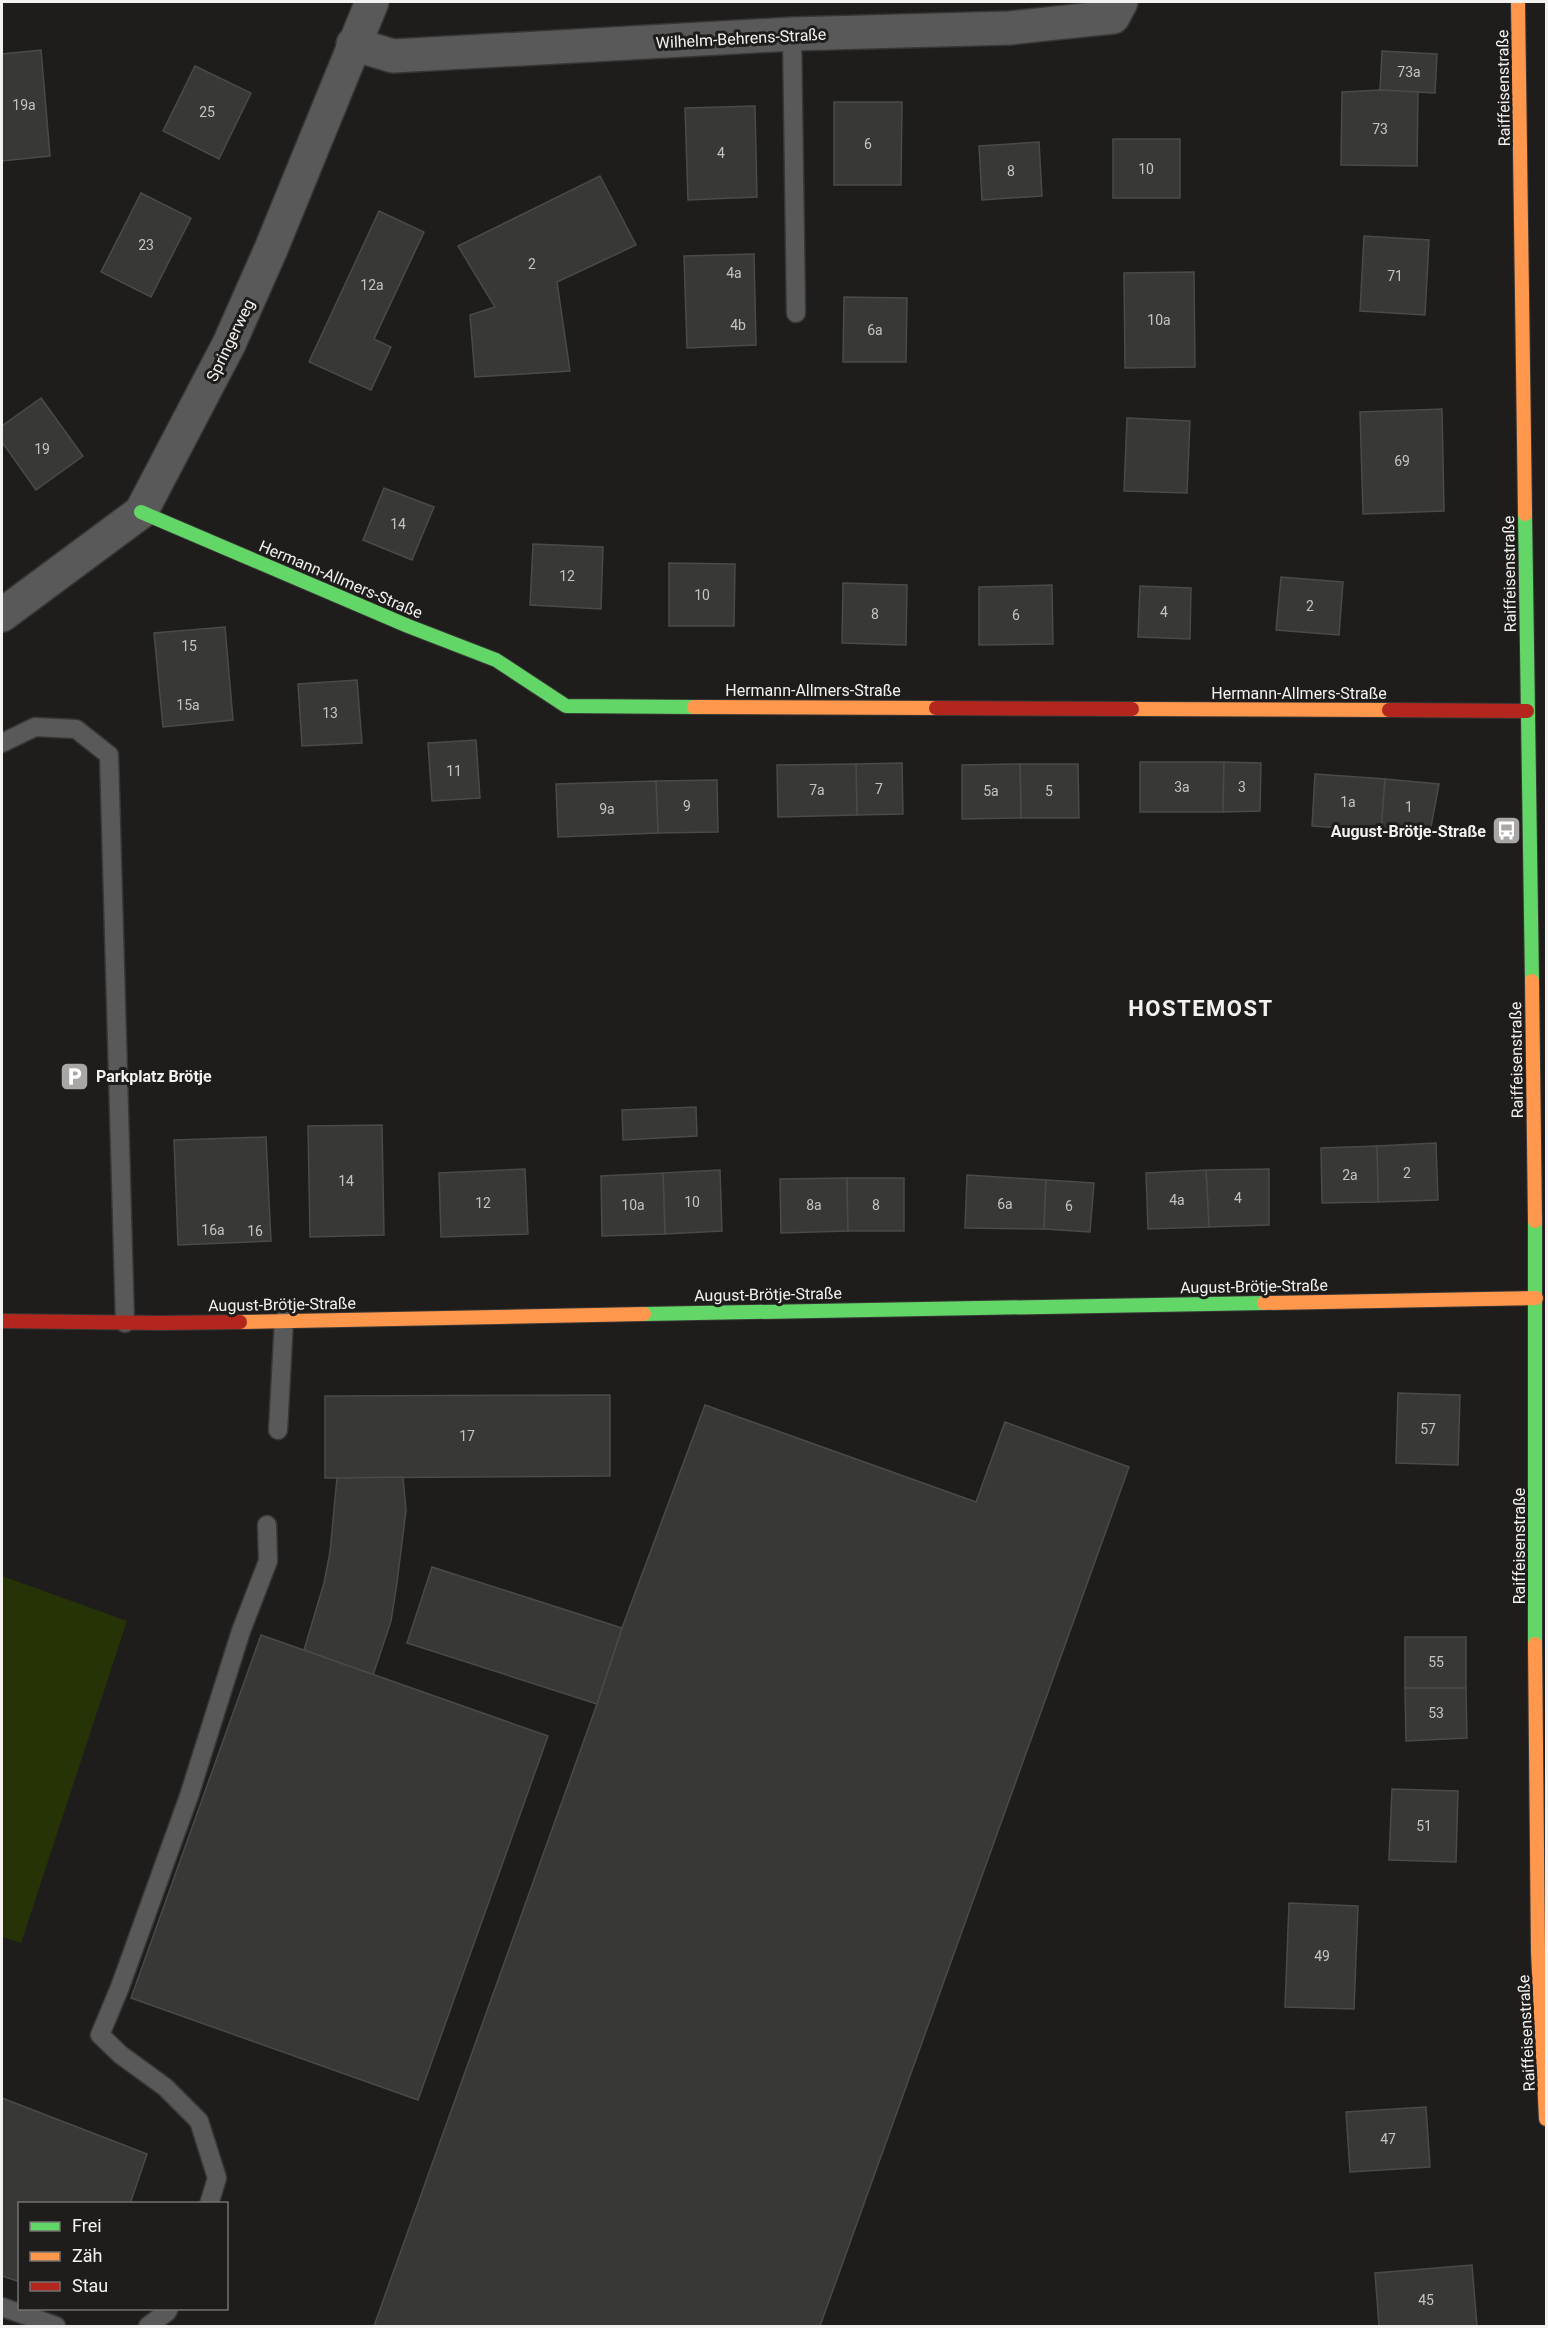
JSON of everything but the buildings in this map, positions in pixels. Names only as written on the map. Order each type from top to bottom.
[{"type":"street","name":"Springerweg","points":[[2,615],[141,512],[229,344],[271,249],[372,2]]},
{"type":"street","name":"Wilhelm-Behrens-Straße","points":[[353,44],[393,56],[792,34],[1009,28],[1113,17],[1121,2]]},
{"type":"street","name":"Raiffeisenstraße","points":[[1518,2],[1536,625],[1527,711],[1539,949],[1536,1298],[1542,1952],[1546,2119]]},
{"type":"street","name":"Hermann-Allmers-Straße","points":[[141,512],[408,626],[496,660],[566,706],[1527,711]]},
{"type":"street","name":"August-Brötje-Straße","points":[[2,1321],[125,1323],[1536,1298]]},
{"type":"lane","points":[[792,34],[796,313]]},
{"type":"lane","points":[[2,743],[35,727],[76,729],[109,755],[125,1323]]},
{"type":"lane","points":[[279,1430],[284,1320]]},
{"type":"lane","points":[[210,2202],[217,2178],[199,2121],[165,2087],[121,2055],[100,2035],[120,1987],[189,1796],[241,1631],[268,1561],[267,1525]]},
{"type":"lane","points":[[2,2307],[56,2326]]},
{"type":"lane","points":[[148,2326],[168,2310]]},
{"type":"green space","points":[[2,1576],[127,1621],[21,1943],[2,1937]]},
{"type":"traffic: fast","points":[[141,512],[408,626],[496,660],[566,706],[694,707]]},
{"type":"traffic: fast","points":[[1525,514],[1532,981]]},
{"type":"traffic: fast","points":[[1535,1221],[1535,1644]]},
{"type":"traffic: fast","points":[[644,1314],[1264,1303]]},
{"type":"traffic: slow","points":[[1518,2],[1525,514]]},
{"type":"traffic: slow","points":[[694,707],[936,708]]},
{"type":"traffic: slow","points":[[1132,709],[1389,710]]},
{"type":"traffic: slow","points":[[1532,981],[1535,1221]]},
{"type":"traffic: slow","points":[[1264,1303],[1536,1298]]},
{"type":"traffic: slow","points":[[240,1322],[644,1314]]},
{"type":"traffic: slow","points":[[1535,1644],[1538,1952],[1546,2119]]},
{"type":"traffic: jam","points":[[936,708],[1132,709]]},
{"type":"traffic: jam","points":[[1389,710],[1527,711]]},
{"type":"traffic: jam","points":[[2,1321],[240,1322]]},
{"type":"place","name":"August-Brötje-Straße","points":[[1507,831]]},
{"type":"place","name":"Parkplatz Brötje","points":[[75,1076]]},
{"type":"district","name":"HOSTEMOST","points":[[1201,1008]]}]
